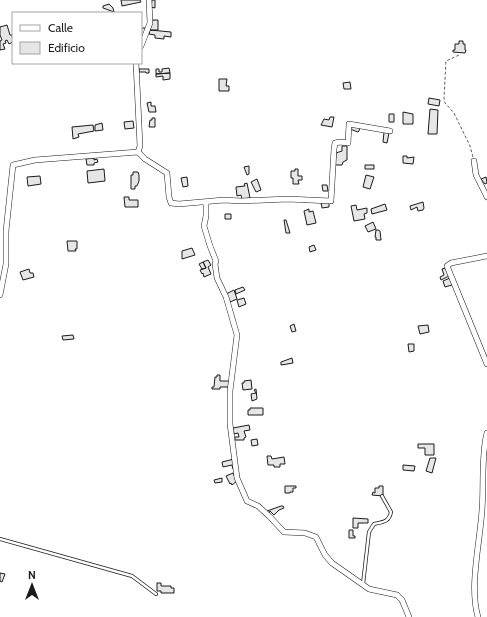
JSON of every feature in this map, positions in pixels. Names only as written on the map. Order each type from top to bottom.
[{"type":"street","points":[[142,43],[150,23],[150,0]]},
{"type":"street","points":[[136,64],[140,146],[138,152]]},
{"type":"street","points":[[0,295],[6,264],[7,224],[13,165],[35,160],[138,152],[145,159],[167,173],[169,198],[171,202],[179,204],[224,200],[331,201],[335,143],[348,143],[349,124],[390,131]]},
{"type":"street","points":[[474,161],[476,175],[487,197]]},
{"type":"street","points":[[206,202],[204,226],[216,261],[217,278],[226,297],[237,335],[230,391],[230,424],[237,478],[247,501],[258,506],[270,516],[284,532],[305,533],[316,537],[325,555],[332,563],[369,589],[397,595],[402,600],[409,617]]},
{"type":"street","points":[[487,256],[451,263],[447,266],[487,364]]},
{"type":"street","points":[[478,617],[475,606],[476,574],[482,509],[484,455],[487,433]]},
{"type":"lane","points":[[363,585],[369,532],[374,524],[386,522],[390,518],[391,512],[382,496]]},
{"type":"lane","points":[[0,539],[132,576],[156,594]]},
{"type":"path","points":[[459,56],[446,61],[444,98],[446,103],[454,112],[470,146],[474,161]]},
{"type":"building","points":[[121,0],[140,0],[141,2],[122,6]]},
{"type":"building","points":[[152,0],[155,0],[155,8],[151,7]]},
{"type":"building","points":[[109,4],[113,8],[114,12],[103,8],[103,6]]},
{"type":"building","points":[[153,20],[158,20],[158,30],[150,30]]},
{"type":"building","points":[[7,25],[10,35],[12,35],[12,42],[9,44],[7,40],[5,41],[6,43],[3,44],[5,49],[0,50],[0,41],[2,40],[0,35],[0,27]]},
{"type":"building","points":[[142,28],[146,28],[142,38]]},
{"type":"building","points":[[150,30],[171,32],[171,37],[164,36],[164,39],[155,38],[155,35],[149,34]]},
{"type":"building","points":[[459,41],[463,41],[463,44],[465,44],[465,53],[453,52],[453,50],[455,50],[455,44],[459,44]]},
{"type":"building","points":[[169,68],[170,73],[156,74],[156,69],[159,69],[159,72],[162,72],[162,69]]},
{"type":"building","points":[[139,69],[149,69],[149,73],[139,72]]},
{"type":"building","points":[[170,73],[170,79],[163,80],[163,76],[156,77],[156,74]]},
{"type":"building","points":[[219,79],[227,79],[226,86],[229,86],[229,91],[219,91]]},
{"type":"building","points":[[350,82],[351,89],[344,89],[343,83]]},
{"type":"building","points":[[429,98],[440,100],[439,106],[428,104]]},
{"type":"building","points":[[151,102],[151,106],[155,106],[156,112],[149,112],[147,103]]},
{"type":"building","points":[[430,109],[438,110],[437,134],[428,134]]},
{"type":"building","points":[[403,112],[413,114],[413,124],[403,124]]},
{"type":"building","points":[[389,114],[394,114],[394,122],[389,122]]},
{"type":"building","points":[[330,117],[334,117],[332,127],[321,125],[324,119],[329,120]]},
{"type":"building","points":[[152,118],[155,118],[155,127],[149,127],[150,120],[152,120]]},
{"type":"building","points":[[133,121],[134,128],[125,129],[124,122]]},
{"type":"building","points":[[102,123],[103,130],[95,131],[95,125]]},
{"type":"building","points":[[93,125],[94,131],[78,134],[79,137],[73,139],[72,127]]},
{"type":"building","points":[[353,126],[360,127],[358,132],[350,129]]},
{"type":"building","points":[[384,132],[389,133],[387,143],[383,142]]},
{"type":"building","points":[[342,146],[347,146],[347,160],[343,162],[342,165],[335,165],[336,153],[342,151]]},
{"type":"building","points":[[403,156],[407,156],[407,158],[414,157],[413,164],[403,163]]},
{"type":"building","points":[[94,158],[94,160],[97,159],[98,162],[94,163],[94,165],[87,165],[86,159]]},
{"type":"building","points":[[365,165],[374,165],[374,169],[365,169]]},
{"type":"building","points":[[249,166],[249,174],[247,175],[244,167]]},
{"type":"building","points":[[104,169],[105,181],[88,183],[87,171]]},
{"type":"building","points":[[295,169],[298,169],[298,176],[302,176],[302,180],[298,180],[299,184],[293,184],[293,178],[291,178],[291,171],[295,171]]},
{"type":"building","points":[[133,172],[138,172],[139,181],[137,186],[135,186],[135,189],[131,189],[131,175],[133,175]]},
{"type":"building","points":[[366,175],[374,177],[370,189],[363,187]]},
{"type":"building","points":[[40,176],[41,184],[28,186],[27,177]]},
{"type":"building","points":[[187,177],[188,186],[183,187],[181,178]]},
{"type":"building","points":[[486,177],[487,183],[485,184],[481,179]]},
{"type":"building","points":[[257,179],[261,190],[256,192],[251,182]]},
{"type":"building","points":[[247,183],[250,198],[242,199],[241,195],[237,196],[236,187],[245,186],[244,184]]},
{"type":"building","points":[[322,185],[327,185],[328,191],[323,191]]},
{"type":"building","points":[[124,197],[129,197],[129,200],[138,200],[138,207],[125,207]]},
{"type":"building","points":[[321,202],[329,202],[329,207],[322,208]]},
{"type":"building","points":[[423,202],[423,210],[418,211],[417,207],[411,210],[410,206]]},
{"type":"building","points":[[385,204],[387,210],[372,214],[371,209]]},
{"type":"building","points":[[356,205],[357,210],[367,208],[367,213],[364,214],[365,219],[354,221],[351,206]]},
{"type":"building","points":[[309,209],[309,212],[313,211],[316,223],[307,225],[304,211]]},
{"type":"building","points":[[225,214],[231,214],[231,219],[225,219]]},
{"type":"building","points":[[284,220],[286,220],[290,233],[286,233]]},
{"type":"building","points":[[373,222],[376,229],[368,232],[365,226]]},
{"type":"building","points":[[376,230],[380,231],[381,240],[376,240]]},
{"type":"building","points":[[67,241],[77,241],[76,251],[68,251]]},
{"type":"building","points":[[314,245],[316,250],[310,252],[309,247]]},
{"type":"building","points":[[192,248],[195,255],[182,259],[182,251]]},
{"type":"building","points":[[208,260],[211,265],[208,267],[211,274],[204,277],[200,270],[206,268],[203,262]]},
{"type":"building","points":[[203,262],[206,268],[202,269],[199,264]]},
{"type":"building","points":[[446,268],[449,276],[441,280],[440,277],[444,275],[442,269]]},
{"type":"building","points":[[29,269],[30,273],[33,273],[34,277],[23,280],[20,272]]},
{"type":"building","points":[[450,278],[452,285],[445,287],[443,281]]},
{"type":"building","points":[[243,287],[245,290],[236,294],[235,290]]},
{"type":"building","points":[[234,290],[237,299],[230,302],[226,294]]},
{"type":"building","points":[[244,298],[246,304],[239,307],[237,300]]},
{"type":"building","points":[[294,324],[296,331],[292,332],[290,326]]},
{"type":"building","points":[[428,325],[429,332],[420,334],[418,326]]},
{"type":"building","points":[[73,335],[74,339],[63,340],[62,336]]},
{"type":"building","points":[[408,344],[414,344],[414,351],[409,352]]},
{"type":"building","points":[[292,358],[293,363],[281,365],[281,362]]},
{"type":"building","points":[[217,375],[220,375],[220,381],[229,381],[229,387],[212,389],[212,387],[214,387],[215,377],[217,377]]},
{"type":"building","points":[[251,380],[252,389],[243,390],[242,383],[244,383],[244,381]]},
{"type":"building","points":[[256,389],[257,399],[252,401],[251,394],[256,393],[254,390]]},
{"type":"building","points":[[250,408],[263,408],[263,415],[248,415],[248,410],[250,410]]},
{"type":"building","points":[[249,425],[250,430],[244,431],[246,437],[244,440],[235,440],[235,437],[239,437],[238,433],[234,434],[233,428]]},
{"type":"building","points":[[257,439],[258,445],[252,446],[251,440]]},
{"type":"building","points":[[418,444],[434,444],[434,455],[425,455],[425,448],[418,448]]},
{"type":"building","points":[[267,456],[271,456],[272,459],[284,457],[285,464],[280,464],[280,467],[268,465]]},
{"type":"building","points":[[430,458],[436,458],[432,473],[426,471]]},
{"type":"building","points":[[234,459],[235,468],[233,469],[232,465],[223,467],[222,462]]},
{"type":"building","points":[[403,465],[415,466],[414,471],[403,470]]},
{"type":"building","points":[[233,473],[237,481],[232,485],[226,476]]},
{"type":"building","points":[[222,478],[222,482],[215,483],[214,480]]},
{"type":"building","points":[[285,486],[296,486],[296,488],[293,488],[293,492],[285,493]]},
{"type":"building","points":[[379,486],[383,486],[383,496],[372,495],[373,492],[375,493],[375,488],[379,488]]},
{"type":"building","points":[[281,506],[284,508],[279,510],[274,515],[270,511],[269,513],[267,511]]},
{"type":"building","points":[[353,518],[368,519],[368,523],[358,523],[358,528],[353,528]]},
{"type":"building","points":[[349,530],[353,530],[353,536],[355,536],[355,538],[349,538]]},
{"type":"building","points":[[0,573],[5,574],[2,582],[0,581]]},
{"type":"building","points":[[157,583],[161,583],[161,586],[171,586],[171,588],[174,588],[174,593],[161,593],[161,591],[157,591]]}]
